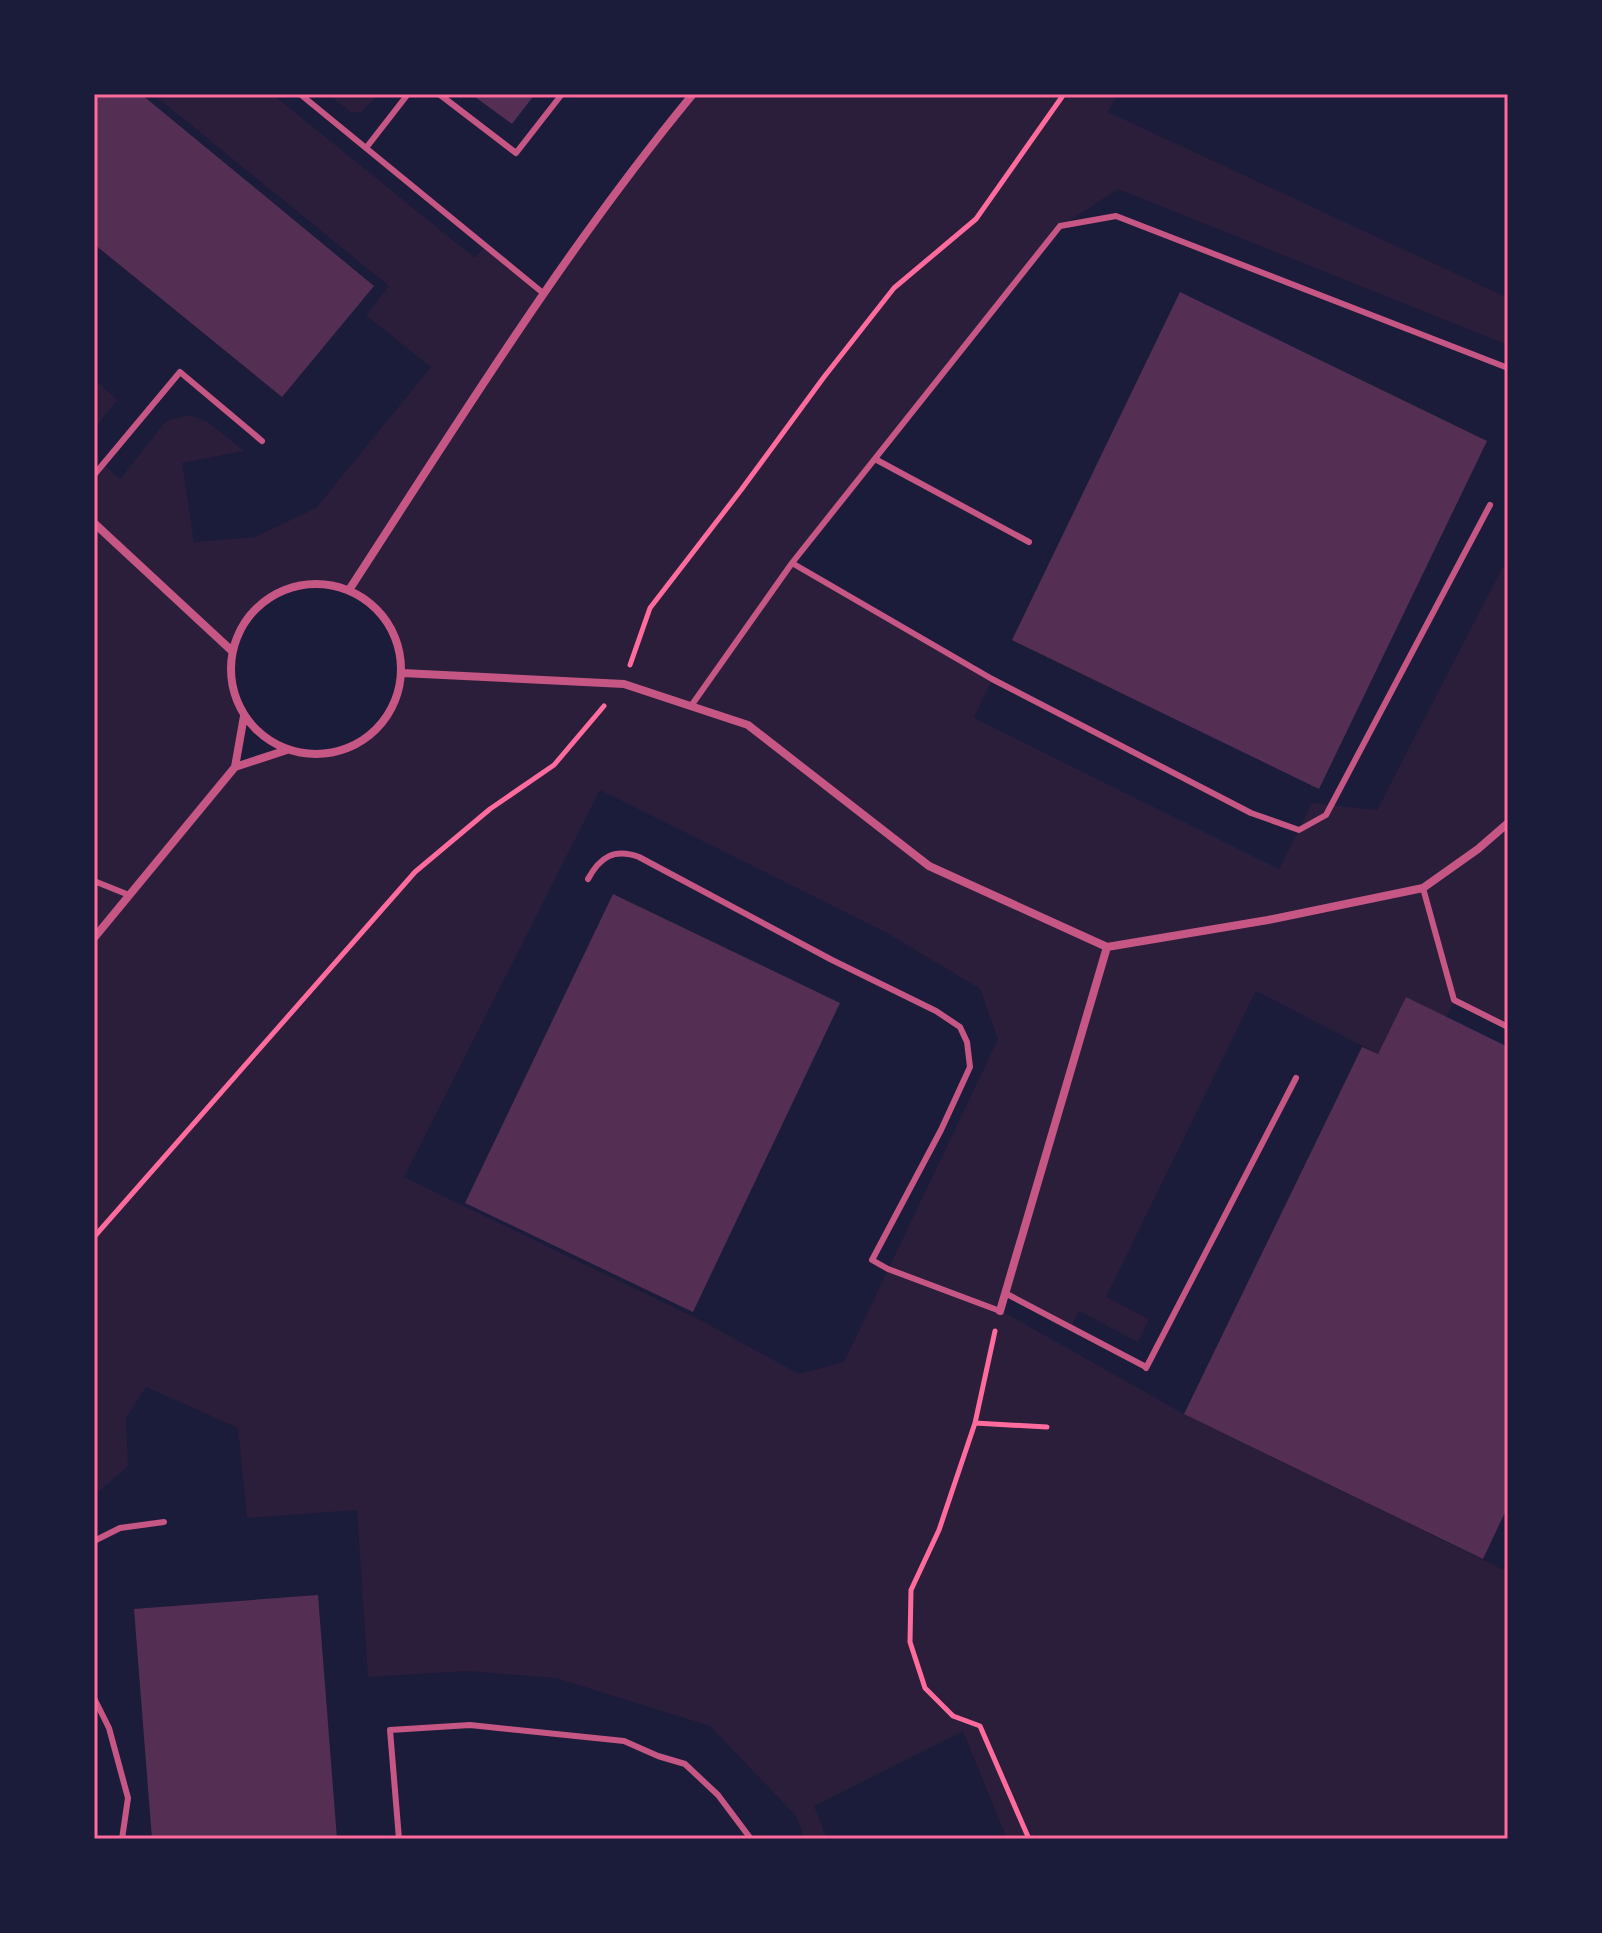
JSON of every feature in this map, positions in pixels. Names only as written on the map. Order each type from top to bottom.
[{"type":"street","points":[[349,590],[543,293],[693,94]]},
{"type":"street","points":[[94,523],[232,651]]},
{"type":"street","points":[[309,583],[349,590],[374,606],[390,626],[401,654],[402,673],[388,716],[369,737],[345,750],[316,756],[287,750],[260,735],[244,716],[232,688],[232,651],[243,624],[262,602],[289,588],[309,583]]},
{"type":"street","points":[[402,673],[624,684],[748,725],[929,866],[1107,947],[1268,920],[1423,888],[1478,849],[1508,823]]},
{"type":"street","points":[[94,938],[235,767],[244,716]]},
{"type":"street","points":[[235,767],[287,750]]},
{"type":"street","points":[[1000,1311],[1107,947]]},
{"type":"lane","points":[[300,94],[543,293]]},
{"type":"lane","points":[[366,148],[408,94]]},
{"type":"lane","points":[[439,94],[516,153],[562,94]]},
{"type":"lane","points":[[691,706],[792,563],[1060,226],[1116,216],[1508,368]]},
{"type":"lane","points":[[94,475],[180,372],[262,441]]},
{"type":"lane","points":[[875,459],[1029,542]]},
{"type":"lane","points":[[792,563],[1006,686],[1251,813],[1299,830],[1326,815],[1490,505]]},
{"type":"lane","points":[[588,879],[595,866],[610,856],[625,852],[639,857],[832,960],[936,1011],[960,1027],[967,1042],[970,1067],[941,1130],[872,1260],[888,1269],[1000,1311]]},
{"type":"lane","points":[[94,881],[129,895]]},
{"type":"lane","points":[[1423,888],[1454,1000],[1508,1027]]},
{"type":"lane","points":[[1146,1368],[1296,1078]]},
{"type":"lane","points":[[1005,1293],[1146,1368]]},
{"type":"lane","points":[[1146,1368],[1165,1327]]},
{"type":"lane","points":[[94,1541],[120,1528],[164,1522]]},
{"type":"lane","points":[[94,1698],[109,1728],[128,1798],[122,1839]]},
{"type":"lane","points":[[399,1839],[390,1730],[470,1725],[624,1741],[685,1764],[718,1795],[751,1839]]},
{"type":"path","points":[[1000,1311],[975,1423],[939,1530],[911,1590],[910,1642],[925,1688],[953,1716],[980,1726],[1029,1839]]},
{"type":"path","points":[[975,1423],[1047,1427]]},
{"type":"shaded area","points":[[153,94],[272,94],[475,258],[486,246],[543,293],[693,94],[1118,94],[1108,112],[1508,298],[1508,345],[1118,189],[1060,227],[793,563],[992,679],[974,718],[1279,869],[1312,803],[1377,810],[1508,557],[1508,1027],[1454,1001],[1446,1017],[1406,997],[1378,1054],[1256,991],[1106,1297],[1149,1319],[1138,1342],[1079,1311],[1071,1328],[1006,1294],[1000,1310],[1184,1414],[1508,1572],[1508,1839],[1007,1839],[963,1731],[814,1806],[827,1839],[805,1839],[796,1816],[710,1726],[556,1678],[467,1671],[368,1677],[357,1510],[247,1518],[238,1428],[146,1387],[126,1418],[128,1466],[94,1496],[94,475],[103,464],[120,479],[166,421],[188,415],[206,421],[244,451],[182,463],[194,542],[255,537],[316,508],[431,367],[366,315],[389,286]],"holes":[[[309,583],[358,595],[385,619],[395,636],[400,655],[398,693],[391,711],[380,727],[340,752],[320,755],[282,750],[235,766],[244,722],[232,687],[233,649],[239,633],[260,606],[274,596]],[[600,790],[887,933],[980,989],[998,1039],[844,1362],[799,1374],[702,1321],[404,1177]]]},
{"type":"shaded area","points":[[328,94],[363,94],[368,98],[379,94],[361,112],[351,112]]},
{"type":"shaded area","points":[[94,379],[117,400],[94,429]]},
{"type":"building","points":[[95,94],[141,94],[374,286],[282,397],[94,244]]},
{"type":"building","points":[[471,94],[535,94],[512,124]]},
{"type":"building","points":[[1180,292],[1487,441],[1319,789],[1012,640]]},
{"type":"building","points":[[613,894],[840,1003],[693,1312],[465,1203]]},
{"type":"building","points":[[1406,997],[1508,1047],[1508,1506],[1483,1559],[1184,1414],[1362,1047],[1378,1054]]},
{"type":"building","points":[[318,1595],[337,1839],[152,1839],[134,1609]]}]
